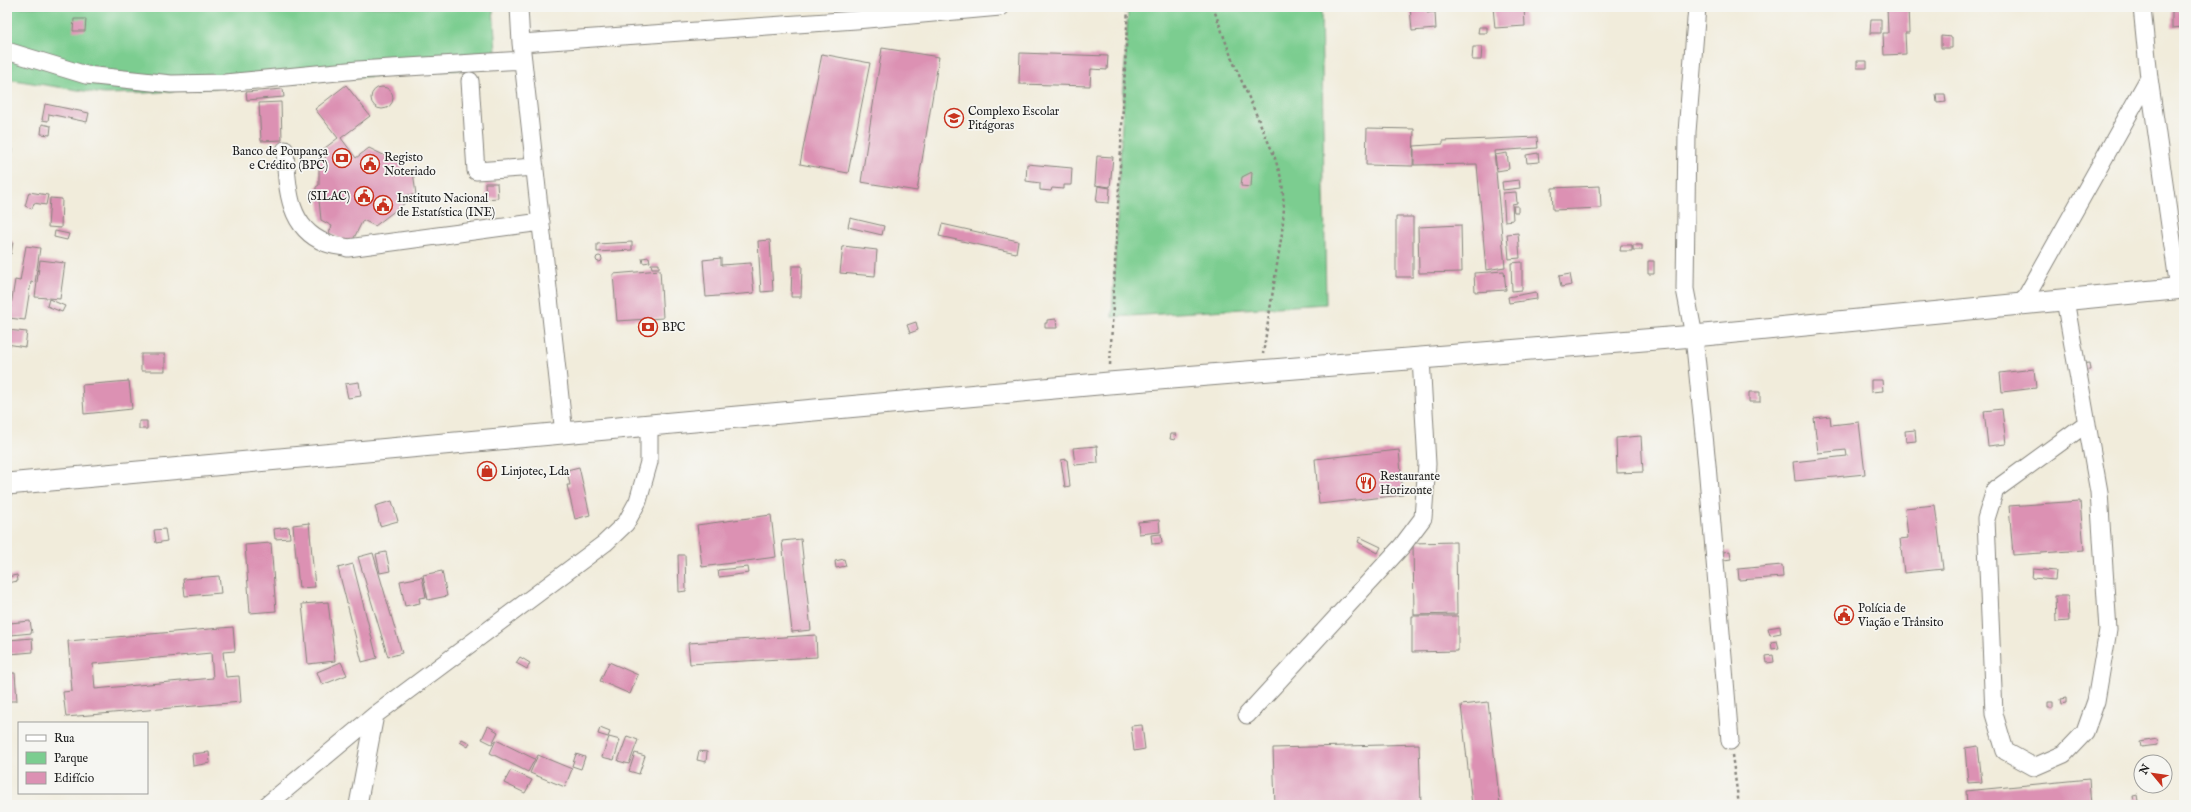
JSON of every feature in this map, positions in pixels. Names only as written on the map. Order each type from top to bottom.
[{"type":"main road","points":[[7,484],[1109,383],[1694,336],[2182,288]]},
{"type":"street","points":[[519,7],[521,43],[564,434]]},
{"type":"street","points":[[521,43],[856,20],[1000,7]]},
{"type":"street","points":[[1697,7],[1687,148],[1686,289],[1694,336],[1707,465],[1730,741]]},
{"type":"street","points":[[2142,7],[2149,78],[2182,288]]},
{"type":"street","points":[[7,51],[86,75],[171,84],[225,83],[358,70],[523,60]]},
{"type":"street","points":[[2022,304],[2149,78]]},
{"type":"street","points":[[470,81],[476,171],[535,167]]},
{"type":"street","points":[[285,150],[287,185],[296,218],[307,232],[326,243],[348,248],[541,222]]},
{"type":"street","points":[[2065,300],[2087,422],[2099,492],[2108,630],[2096,701],[2085,732],[2064,754],[2034,767],[2005,751],[1994,714],[1986,519],[1995,490],[2087,422]]},
{"type":"street","points":[[1247,715],[1402,546],[1423,518],[1427,464],[1421,358]]},
{"type":"street","points":[[267,805],[375,715],[605,543],[626,523],[638,501],[649,462],[649,425]]},
{"type":"street","points":[[358,805],[375,715]]},
{"type":"path","points":[[1109,383],[1128,7]]},
{"type":"path","points":[[1213,7],[1237,71],[1274,155],[1282,181],[1284,208],[1282,233],[1260,371]]},
{"type":"path","points":[[1730,741],[1739,805]]},
{"type":"green space","points":[[7,7],[493,7],[497,67],[144,93],[103,94],[7,79]]},
{"type":"green space","points":[[1128,7],[1321,7],[1326,304],[1112,317]]},
{"type":"building","points":[[1410,7],[1426,7],[1427,13],[1435,12],[1436,29],[1412,31]]},
{"type":"building","points":[[1493,7],[1524,7],[1525,26],[1495,28]]},
{"type":"building","points":[[1887,7],[1908,7],[1909,33],[1905,33],[1906,54],[1884,55],[1883,33],[1888,33]]},
{"type":"building","points":[[2172,11],[2184,11],[2184,27],[2172,28]]},
{"type":"building","points":[[74,19],[86,19],[85,31],[73,31]]},
{"type":"building","points":[[1871,19],[1881,19],[1881,33],[1870,33]]},
{"type":"building","points":[[1479,27],[1487,27],[1487,33],[1478,33]]},
{"type":"building","points":[[1941,36],[1952,37],[1952,48],[1941,48]]},
{"type":"building","points":[[1473,47],[1482,47],[1481,60],[1472,60]]},
{"type":"building","points":[[882,48],[939,57],[917,191],[861,182]]},
{"type":"building","points":[[1020,53],[1108,56],[1107,70],[1091,69],[1090,86],[1019,84]]},
{"type":"building","points":[[822,54],[870,63],[848,173],[800,164]]},
{"type":"building","points":[[1857,61],[1867,61],[1867,68],[1857,68]]},
{"type":"building","points":[[346,85],[370,116],[341,138],[356,158],[369,148],[402,164],[402,173],[413,171],[416,195],[407,195],[405,203],[375,226],[363,220],[351,244],[329,233],[332,226],[321,220],[319,200],[316,200],[316,187],[319,185],[319,163],[326,157],[321,151],[338,138],[315,109]]},
{"type":"building","points":[[382,87],[390,90],[393,98],[390,106],[382,109],[374,106],[371,98],[374,90]]},
{"type":"building","points":[[283,89],[284,97],[247,100],[246,92]]},
{"type":"building","points":[[1936,94],[1945,94],[1946,102],[1937,103]]},
{"type":"building","points":[[281,102],[282,140],[261,141],[259,103]]},
{"type":"building","points":[[45,104],[89,113],[87,122],[49,114],[48,121],[42,120]]},
{"type":"building","points":[[42,124],[51,126],[50,135],[41,134]]},
{"type":"building","points":[[1367,128],[1414,129],[1413,166],[1366,165]]},
{"type":"building","points":[[1537,137],[1538,148],[1494,151],[1505,267],[1486,270],[1477,164],[1414,165],[1414,146],[1443,144],[1443,141]]},
{"type":"building","points":[[7,147],[12,147],[11,161],[7,161]]},
{"type":"building","points":[[1507,153],[1509,169],[1497,171],[1495,155]]},
{"type":"building","points":[[1538,153],[1539,162],[1527,163],[1526,155]]},
{"type":"building","points":[[1097,156],[1113,157],[1110,187],[1095,185]]},
{"type":"building","points":[[1027,164],[1072,168],[1071,185],[1064,185],[1064,189],[1052,188],[1051,191],[1040,190],[1040,183],[1026,181]]},
{"type":"building","points":[[1252,172],[1251,187],[1241,186],[1242,177]]},
{"type":"building","points":[[1519,180],[1520,188],[1503,190],[1502,182]]},
{"type":"building","points":[[485,183],[497,183],[498,198],[486,199]]},
{"type":"building","points":[[1098,186],[1110,188],[1109,203],[1096,202]]},
{"type":"building","points":[[1600,186],[1601,208],[1553,210],[1552,188]]},
{"type":"building","points":[[29,192],[48,195],[46,205],[34,203],[32,209],[25,206]]},
{"type":"building","points":[[1516,192],[1517,203],[1512,204],[1513,220],[1505,221],[1503,193]]},
{"type":"building","points":[[50,198],[62,199],[61,228],[48,227]]},
{"type":"building","points":[[1513,206],[1518,206],[1518,212],[1514,212]]},
{"type":"building","points":[[1396,217],[1413,217],[1413,277],[1396,277]]},
{"type":"building","points":[[850,218],[884,226],[882,235],[848,227]]},
{"type":"building","points":[[942,224],[1018,241],[1016,253],[939,236]]},
{"type":"building","points":[[1461,225],[1462,272],[1419,273],[1418,227]]},
{"type":"building","points":[[55,231],[69,234],[67,240],[54,237]]},
{"type":"building","points":[[1518,233],[1520,258],[1509,259],[1507,234]]},
{"type":"building","points":[[7,240],[13,242],[11,254],[7,253]]},
{"type":"building","points":[[770,240],[773,291],[761,292],[758,241]]},
{"type":"building","points":[[632,242],[632,250],[597,252],[597,244]]},
{"type":"building","points":[[1621,245],[1632,245],[1632,251],[1620,251]]},
{"type":"building","points":[[1633,245],[1642,245],[1642,250],[1633,250]]},
{"type":"building","points":[[26,246],[40,248],[35,283],[31,282],[25,320],[9,318],[15,280],[20,281]]},
{"type":"building","points":[[843,246],[877,250],[875,276],[840,273]]},
{"type":"building","points":[[599,256],[602,259],[599,262],[596,259]]},
{"type":"building","points":[[649,257],[650,262],[643,263],[642,258]]},
{"type":"building","points":[[721,258],[721,265],[751,263],[754,293],[706,297],[703,260]]},
{"type":"building","points":[[40,260],[65,263],[60,299],[35,297]]},
{"type":"building","points":[[1648,261],[1654,261],[1654,274],[1648,274]]},
{"type":"building","points":[[1522,262],[1522,290],[1512,291],[1511,263]]},
{"type":"building","points":[[651,264],[659,264],[659,268],[652,268]]},
{"type":"building","points":[[792,266],[802,266],[801,297],[791,297]]},
{"type":"building","points":[[660,270],[663,318],[617,321],[613,274]]},
{"type":"building","points":[[1504,271],[1506,290],[1475,292],[1474,273]]},
{"type":"building","points":[[1570,274],[1572,285],[1561,287],[1559,276]]},
{"type":"building","points":[[1536,292],[1537,299],[1509,303],[1508,297]]},
{"type":"building","points":[[49,299],[65,306],[62,312],[47,306]]},
{"type":"building","points":[[1056,319],[1057,328],[1045,328],[1045,323],[1047,323],[1047,320]]},
{"type":"building","points":[[916,322],[918,330],[910,333],[907,325]]},
{"type":"building","points":[[7,330],[27,332],[25,347],[7,344]]},
{"type":"building","points":[[141,354],[165,354],[165,371],[141,371]]},
{"type":"building","points":[[2089,363],[2090,370],[2079,371],[2078,364]]},
{"type":"building","points":[[2034,369],[2036,388],[2002,392],[2000,373]]},
{"type":"building","points":[[1871,380],[1882,380],[1883,391],[1871,392]]},
{"type":"building","points":[[129,381],[132,409],[84,414],[82,385]]},
{"type":"building","points":[[359,382],[361,396],[348,398],[345,384]]},
{"type":"building","points":[[1749,392],[1760,392],[1760,402],[1749,402]]},
{"type":"building","points":[[2002,409],[2006,444],[1988,446],[1984,411]]},
{"type":"building","points":[[1830,416],[1831,425],[1859,422],[1865,474],[1795,481],[1793,462],[1847,456],[1846,450],[1818,453],[1814,418]]},
{"type":"building","points":[[139,421],[147,421],[147,429],[139,429]]},
{"type":"building","points":[[1915,430],[1916,441],[1906,442],[1905,431]]},
{"type":"building","points":[[1171,434],[1176,434],[1175,440],[1170,439]]},
{"type":"building","points":[[1641,436],[1643,472],[1617,473],[1616,438]]},
{"type":"building","points":[[1097,446],[1098,463],[1075,465],[1073,448]]},
{"type":"building","points":[[1399,450],[1403,495],[1319,504],[1315,459]]},
{"type":"building","points":[[1067,459],[1070,486],[1065,487],[1061,460]]},
{"type":"building","points":[[579,467],[590,515],[575,519],[567,485],[570,485],[567,470]]},
{"type":"building","points":[[392,501],[398,521],[380,526],[375,506]]},
{"type":"building","points":[[2080,501],[2084,550],[2013,555],[2009,506]]},
{"type":"building","points":[[1935,505],[1943,569],[1904,573],[1900,539],[1908,538],[1905,508]]},
{"type":"building","points":[[771,515],[776,557],[702,567],[697,525]]},
{"type":"building","points":[[1159,520],[1160,532],[1139,534],[1138,522]]},
{"type":"building","points":[[309,523],[315,587],[299,588],[293,525]]},
{"type":"building","points":[[289,527],[290,538],[275,539],[274,529]]},
{"type":"building","points":[[165,529],[167,541],[156,543],[154,530]]},
{"type":"building","points":[[1161,534],[1162,543],[1152,544],[1151,535]]},
{"type":"building","points":[[1360,537],[1381,547],[1378,553],[1358,542]]},
{"type":"building","points":[[801,539],[811,630],[792,632],[782,541]]},
{"type":"building","points":[[1456,542],[1457,614],[1414,615],[1413,543]]},
{"type":"building","points":[[271,543],[276,611],[250,613],[245,545]]},
{"type":"building","points":[[1730,551],[1731,559],[1724,560],[1723,552]]},
{"type":"building","points":[[386,552],[390,571],[380,573],[376,554]]},
{"type":"building","points":[[373,553],[402,653],[388,657],[358,557]]},
{"type":"building","points":[[678,555],[685,555],[686,591],[679,592]]},
{"type":"building","points":[[844,559],[846,566],[836,568],[835,561]]},
{"type":"building","points":[[353,564],[377,658],[362,662],[338,568]]},
{"type":"building","points":[[1782,565],[1783,577],[1739,580],[1738,569]]},
{"type":"building","points":[[748,567],[749,573],[719,577],[718,570]]},
{"type":"building","points":[[2033,569],[2056,571],[2055,580],[2032,578]]},
{"type":"building","points":[[442,571],[447,596],[428,600],[423,575]]},
{"type":"building","points":[[17,575],[18,581],[7,583],[7,577]]},
{"type":"building","points":[[219,576],[221,593],[185,596],[183,579]]},
{"type":"building","points":[[422,577],[426,597],[419,598],[420,603],[405,606],[400,581]]},
{"type":"building","points":[[2055,596],[2068,596],[2069,621],[2056,622]]},
{"type":"building","points":[[328,602],[335,661],[308,664],[302,604]]},
{"type":"building","points":[[1412,616],[1458,616],[1458,651],[1412,652]]},
{"type":"building","points":[[30,621],[32,633],[11,635],[10,623]]},
{"type":"building","points":[[1780,626],[1781,633],[1770,635],[1768,628]]},
{"type":"building","points":[[233,627],[235,651],[223,652],[226,677],[239,676],[241,702],[66,717],[63,692],[72,691],[68,641]],"holes":[[[211,653],[213,678],[95,689],[93,664]]]},
{"type":"building","points":[[816,635],[817,657],[690,664],[688,643]]},
{"type":"building","points":[[32,638],[33,652],[10,654],[9,640]]},
{"type":"building","points":[[1777,641],[1779,648],[1772,649],[1771,642]]},
{"type":"building","points":[[1773,655],[1774,662],[1767,663],[1766,656]]},
{"type":"building","points":[[520,657],[530,663],[527,669],[516,663]]},
{"type":"building","points":[[341,662],[347,675],[322,685],[317,672]]},
{"type":"building","points":[[609,662],[638,675],[630,694],[600,681]]},
{"type":"building","points":[[7,673],[15,673],[17,701],[7,701]]},
{"type":"building","points":[[2066,698],[2066,703],[2061,704],[2060,699]]},
{"type":"building","points":[[1488,702],[1500,805],[1472,805],[1461,705]]},
{"type":"building","points":[[2048,702],[2053,702],[2053,708],[2048,708]]},
{"type":"building","points":[[1142,725],[1145,749],[1134,751],[1131,726]]},
{"type":"building","points":[[488,726],[498,732],[492,744],[482,739]]},
{"type":"building","points":[[600,728],[610,732],[608,737],[598,734]]},
{"type":"building","points":[[627,736],[638,740],[629,764],[618,761]]},
{"type":"building","points":[[609,737],[620,740],[614,760],[602,757]]},
{"type":"building","points":[[462,739],[470,743],[468,747],[460,742]]},
{"type":"building","points":[[2157,739],[2158,745],[2141,747],[2140,742]]},
{"type":"building","points":[[496,740],[535,759],[528,772],[490,753]]},
{"type":"building","points":[[1419,744],[1421,805],[1275,805],[1273,748]]},
{"type":"building","points":[[1978,746],[1982,782],[1968,783],[1965,748]]},
{"type":"building","points":[[699,751],[707,752],[706,762],[697,760]]},
{"type":"building","points":[[209,752],[210,763],[193,766],[192,754]]},
{"type":"building","points":[[635,753],[645,756],[639,774],[629,771]]},
{"type":"building","points":[[576,754],[585,757],[581,769],[572,766]]},
{"type":"building","points":[[538,755],[572,769],[565,787],[530,773]]},
{"type":"building","points":[[511,770],[532,780],[525,793],[504,783]]},
{"type":"building","points":[[2089,779],[2091,805],[1967,805],[1966,791]]},
{"type":"building","points":[[2138,795],[2139,801],[2134,802],[2133,796]]},
{"type":"place","name":"Complexo Escolar Pitágoras","points":[[954,118]]},
{"type":"place","name":"Banco de Poupança e Crédito (BPC)","points":[[342,158]]},
{"type":"place","name":"Registo Noteriado","points":[[370,164]]},
{"type":"place","name":"(SILAC)","points":[[364,196]]},
{"type":"place","name":"Instituto Nacional de Estatística (INE)","points":[[383,205]]},
{"type":"place","name":"BPC","points":[[648,327]]},
{"type":"place","name":"Linjotec, Lda","points":[[487,471]]},
{"type":"place","name":"Restaurante Horizonte","points":[[1366,483]]},
{"type":"place","name":"Polícia de Viação e Trânsito","points":[[1844,615]]}]
